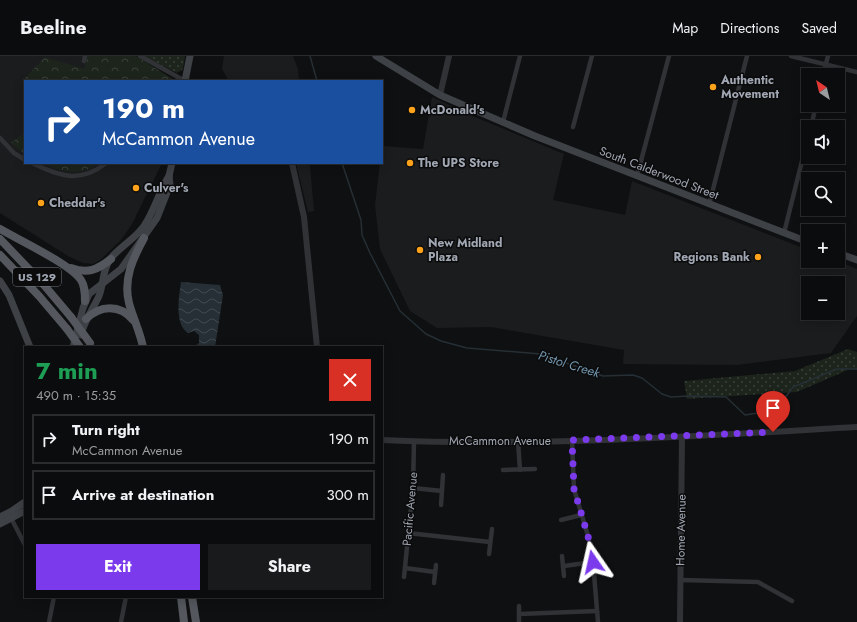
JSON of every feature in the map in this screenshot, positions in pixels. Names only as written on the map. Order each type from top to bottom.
[{"type":"highway","points":[[0,229],[64,266],[82,280],[85,290],[85,300]]},
{"type":"highway","points":[[143,346],[129,302],[127,287],[131,265],[144,238]]},
{"type":"highway","name":"US 129","points":[[0,239],[44,285],[92,345]]},
{"type":"highway","name":"US 129","points":[[0,255],[32,287],[67,329],[78,346]]},
{"type":"highway","points":[[64,266],[88,272],[99,268],[111,259]]},
{"type":"highway","points":[[86,319],[100,310],[115,308],[128,314],[139,331]]},
{"type":"highway","points":[[181,598],[184,622]]},
{"type":"highway","points":[[192,598],[196,622]]},
{"type":"main road","points":[[185,80],[190,56]]},
{"type":"main road","name":"South Calderwood Street","points":[[376,56],[440,94],[503,122],[581,155],[801,239]]},
{"type":"main road","points":[[79,346],[86,319],[99,295],[104,271],[111,259],[133,240],[144,226],[169,176],[172,164]]},
{"type":"main road","points":[[73,346],[85,300],[101,284],[121,269],[144,238],[163,207],[170,185],[169,176]]},
{"type":"main road","points":[[845,256],[857,260]]},
{"type":"main road","points":[[0,281],[9,295],[30,346]]},
{"type":"main road","points":[[0,524],[24,503]]},
{"type":"main road","points":[[0,517],[10,516],[24,511]]},
{"type":"street","points":[[84,62],[85,56]]},
{"type":"street","points":[[140,56],[183,80]]},
{"type":"street","points":[[440,94],[448,56]]},
{"type":"street","points":[[503,122],[520,56]]},
{"type":"street","points":[[573,127],[592,56]]},
{"type":"street","points":[[637,176],[669,56]]},
{"type":"street","points":[[709,205],[747,56]]},
{"type":"street","points":[[791,56],[857,72]]},
{"type":"street","points":[[825,68],[828,56]]},
{"type":"street","points":[[0,138],[14,153],[24,159]]},
{"type":"street","points":[[34,164],[56,174],[72,177],[92,173],[105,164]]},
{"type":"street","points":[[292,164],[304,217],[317,346]]},
{"type":"street","points":[[784,233],[801,164]]},
{"type":"street","name":"McCammon Avenue","points":[[383,440],[518,441],[682,437],[857,427]]},
{"type":"street","name":"Home Avenue","points":[[680,622],[682,437]]},
{"type":"street","points":[[572,440],[572,478],[588,536],[593,562],[598,622]]},
{"type":"street","name":"Pacific Avenue","points":[[404,577],[413,488],[414,441]]},
{"type":"street","points":[[518,441],[520,470]]},
{"type":"street","points":[[503,470],[535,469]]},
{"type":"street","points":[[441,505],[443,475]]},
{"type":"street","points":[[413,488],[442,491]]},
{"type":"street","points":[[561,520],[581,514]]},
{"type":"street","points":[[10,516],[24,543]]},
{"type":"street","points":[[489,554],[492,529]]},
{"type":"street","points":[[408,533],[490,542]]},
{"type":"street","points":[[562,556],[564,576]]},
{"type":"street","points":[[564,566],[593,562]]},
{"type":"street","points":[[434,583],[436,565]]},
{"type":"street","points":[[405,568],[435,572]]},
{"type":"street","points":[[681,580],[758,582],[792,602]]},
{"type":"street","points":[[49,622],[54,598]]},
{"type":"street","points":[[121,622],[126,598]]},
{"type":"street","points":[[518,606],[519,622]]},
{"type":"street","points":[[519,614],[597,610]]},
{"type":"shaded area","points":[[0,56],[131,56],[174,80],[24,80],[24,164],[162,164],[132,224],[120,241],[100,260],[93,264],[83,263],[68,256],[0,213]]},
{"type":"shaded area","points":[[224,56],[293,56],[298,69],[299,80],[228,80],[222,69]]},
{"type":"shaded area","points":[[432,97],[475,117],[564,154],[553,200],[625,215],[632,181],[801,247],[801,268],[845,268],[845,264],[857,269],[857,316],[831,353],[737,365],[623,364],[624,350],[491,327],[437,328],[410,311],[380,249],[375,205],[380,164],[383,164],[383,146],[423,149]]},
{"type":"shaded area","points":[[296,164],[309,164],[310,166],[314,211],[308,212]]},
{"type":"green space","points":[[87,56],[136,56],[174,80],[24,79],[45,57],[84,69]]},
{"type":"green space","points":[[142,56],[185,56],[183,69],[177,73]]},
{"type":"green space","points":[[24,133],[24,154],[11,143]]},
{"type":"green space","points":[[44,164],[98,164],[86,170],[78,171],[55,168]]},
{"type":"green space","points":[[848,349],[857,352],[857,370],[850,369],[797,392],[687,399],[684,381],[795,371]]},
{"type":"water","points":[[181,282],[220,285],[223,295],[215,346],[195,346],[199,343],[199,335],[194,331],[188,333],[181,323],[178,309]]},
{"type":"waterway","name":"Pistol Creek","points":[[310,56],[317,80]]},
{"type":"waterway","name":"Pistol Creek","points":[[342,164],[361,220],[362,235],[400,311],[426,334],[441,341],[467,348],[541,354],[603,376],[633,375],[642,378],[662,394],[671,397],[726,397],[745,415],[776,410],[793,387],[837,369],[857,369]]},
{"type":"place","name":"Authentic Movement","points":[[713,87]]},
{"type":"place","name":"McDonald's","points":[[412,110]]},
{"type":"place","name":"The UPS Store","points":[[410,163]]},
{"type":"place","name":"Culver's","points":[[136,188]]},
{"type":"place","name":"Cheddar's","points":[[41,203]]},
{"type":"place","name":"New Midland Plaza","points":[[420,250]]},
{"type":"place","name":"Regions Bank","points":[[758,257]]},
{"type":"route","points":[[593,562],[588,536],[577,505],[572,478],[572,440],[682,437],[773,432]]}]
